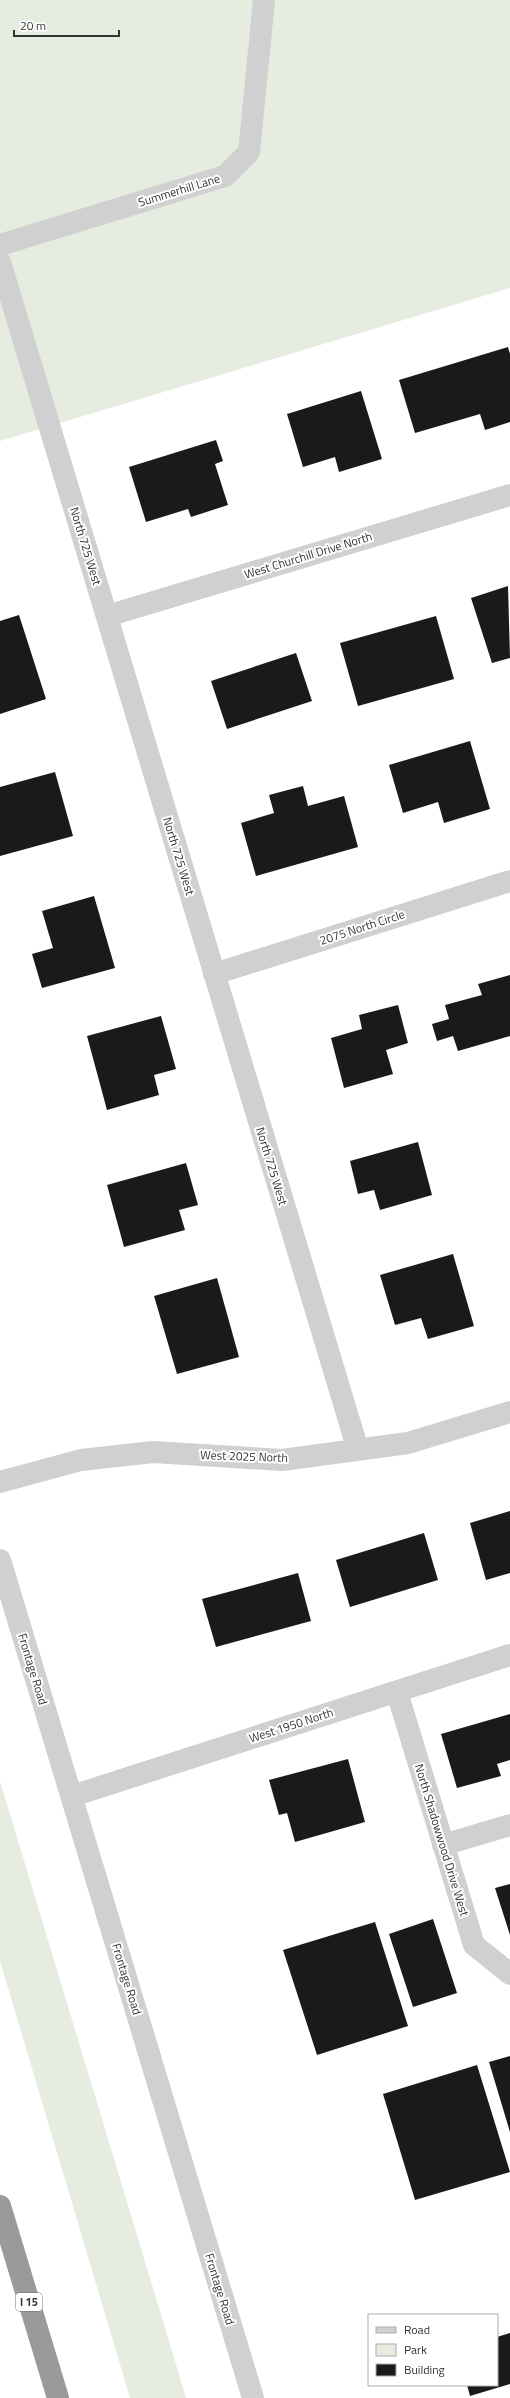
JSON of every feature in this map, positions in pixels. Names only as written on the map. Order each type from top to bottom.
[{"type":"highway","name":"I 15","points":[[0,2206],[58,2398]]},
{"type":"street","name":"Summerhill Lane","points":[[0,245],[225,176],[249,152],[264,0]]},
{"type":"street","name":"North 725 West","points":[[0,262],[358,1450]]},
{"type":"street","name":"West Churchill Drive North","points":[[107,616],[510,495]]},
{"type":"street","name":"2075 North Circle","points":[[214,974],[510,881]]},
{"type":"street","name":"West 2025 North","points":[[0,1482],[81,1460],[153,1452],[282,1460],[358,1450],[408,1443],[510,1412]]},
{"type":"street","name":"Frontage Road","points":[[0,1560],[253,2398]]},
{"type":"street","name":"West 1950 North","points":[[72,1796],[510,1655]]},
{"type":"street","name":"North Shadowwood Drive West","points":[[396,1692],[474,1945],[510,1974]]},
{"type":"street","points":[[443,1845],[510,1826]]},
{"type":"green space","points":[[0,0],[510,0],[510,288],[0,441]]},
{"type":"green space","points":[[0,1781],[186,2398],[130,2398],[0,1961]]},
{"type":"building","points":[[508,347],[510,354],[510,422],[485,430],[480,414],[415,433],[399,380]]},
{"type":"building","points":[[361,391],[382,459],[339,472],[335,457],[303,467],[287,414]]},
{"type":"building","points":[[216,440],[223,461],[215,464],[228,505],[191,517],[188,509],[146,522],[129,467]]},
{"type":"building","points":[[508,586],[510,658],[492,663],[471,598]]},
{"type":"building","points":[[19,615],[46,699],[0,714],[0,621]]},
{"type":"building","points":[[436,616],[454,679],[358,706],[340,643]]},
{"type":"building","points":[[296,653],[312,701],[227,729],[211,681]]},
{"type":"building","points":[[470,741],[490,809],[444,823],[438,802],[403,813],[389,765]]},
{"type":"building","points":[[55,772],[73,836],[0,856],[0,787]]},
{"type":"building","points":[[303,786],[308,806],[344,796],[358,847],[256,876],[241,823],[274,813],[269,795]]},
{"type":"building","points":[[94,896],[115,968],[42,988],[32,954],[53,948],[42,911]]},
{"type":"building","points":[[510,975],[510,1036],[458,1051],[453,1036],[437,1041],[432,1024],[449,1019],[445,1005],[482,995],[478,984]]},
{"type":"building","points":[[398,1005],[408,1043],[386,1050],[393,1074],[344,1088],[331,1038],[362,1029],[359,1015]]},
{"type":"building","points":[[161,1016],[176,1069],[154,1075],[159,1095],[107,1110],[87,1036]]},
{"type":"building","points":[[418,1142],[432,1195],[380,1210],[374,1190],[358,1194],[350,1161]]},
{"type":"building","points":[[186,1163],[198,1205],[179,1210],[185,1230],[124,1247],[107,1185]]},
{"type":"building","points":[[453,1254],[474,1326],[428,1339],[421,1318],[395,1325],[380,1275]]},
{"type":"building","points":[[217,1278],[239,1357],[177,1374],[154,1296]]},
{"type":"building","points":[[510,1511],[510,1573],[486,1580],[470,1523]]},
{"type":"building","points":[[424,1533],[438,1580],[350,1607],[336,1560]]},
{"type":"building","points":[[298,1573],[311,1621],[216,1647],[202,1599]]},
{"type":"building","points":[[510,1714],[510,1760],[497,1764],[501,1776],[457,1788],[441,1734]]},
{"type":"building","points":[[348,1759],[365,1822],[295,1842],[287,1813],[279,1815],[269,1780]]},
{"type":"building","points":[[510,1884],[510,1935],[495,1888]]},
{"type":"building","points":[[433,1919],[457,1993],[413,2007],[389,1934]]},
{"type":"building","points":[[375,1922],[408,2026],[317,2055],[283,1950]]},
{"type":"building","points":[[510,2056],[510,2132],[489,2062]]},
{"type":"building","points":[[477,2065],[510,2172],[415,2200],[383,2094]]},
{"type":"building","points":[[510,2333],[510,2384],[470,2396],[467,2386],[498,2386],[498,2337]]}]
